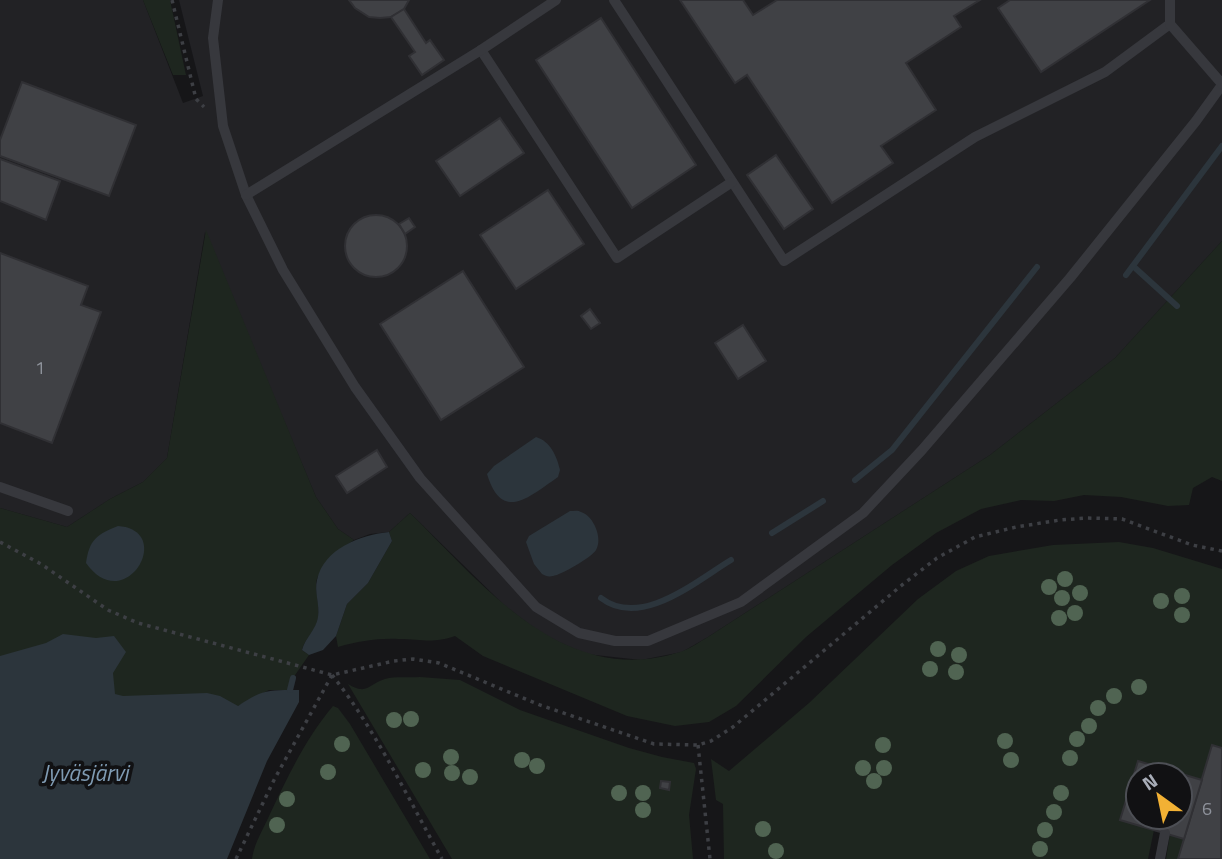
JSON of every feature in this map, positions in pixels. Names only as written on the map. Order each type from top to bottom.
[{"type":"lane","points":[[218,0],[213,38],[223,126],[246,195],[283,270],[355,387],[420,478],[537,607],[579,634],[615,641],[648,641],[741,602],[863,513],[922,450],[1070,278],[1222,85],[1170,24],[1170,0]]},
{"type":"lane","points":[[246,195],[481,50],[556,0]]},
{"type":"lane","points":[[614,0],[784,261],[975,137],[1105,72],[1170,24]]},
{"type":"lane","points":[[481,50],[617,258],[732,182]]},
{"type":"lane","points":[[0,487],[68,512]]},
{"type":"lane","points":[[1160,859],[1165,833]]},
{"type":"path","points":[[172,0],[196,99]]},
{"type":"path","points":[[0,542],[41,564],[107,610],[138,623],[332,674],[412,659],[439,663],[540,705],[654,744],[698,745],[711,741],[733,727],[902,585],[937,558],[975,537],[1060,520],[1122,519],[1192,545],[1222,551]]},
{"type":"path","points":[[236,859],[274,780],[332,674]]},
{"type":"path","points":[[332,674],[362,720],[442,859]]},
{"type":"path","points":[[698,745],[710,859]]},
{"type":"shaded area","points":[[0,0],[143,0],[183,103],[203,96],[179,0],[1222,0],[1222,241],[1115,358],[990,455],[682,652],[641,660],[586,654],[543,635],[504,605],[410,513],[389,532],[370,534],[354,540],[338,529],[316,497],[205,232],[167,458],[143,482],[110,499],[67,527],[0,508]]},
{"type":"shaded area","points":[[143,0],[170,0],[186,75],[173,75]]},
{"type":"shaded area","points":[[206,230],[316,497],[338,529],[354,540],[330,559],[317,578],[316,626],[302,650],[309,655],[293,678],[290,690],[269,690],[238,706],[0,859],[0,508],[67,527],[110,499],[143,482],[167,458]]},
{"type":"shaded area","points":[[1222,241],[1222,481],[1212,477],[1193,488],[1189,505],[1168,506],[1121,497],[1084,495],[1054,501],[1021,500],[981,509],[936,533],[892,565],[806,637],[736,706],[709,722],[675,726],[627,716],[483,656],[455,636],[433,640],[376,640],[338,647],[336,636],[347,604],[368,583],[392,541],[389,532],[410,513],[497,598],[529,623],[563,643],[599,656],[638,660],[687,649],[990,455],[1115,358]]},
{"type":"shaded area","points":[[1119,542],[1153,548],[1222,569],[1222,748],[1212,745],[1202,780],[1194,778],[1194,761],[1124,761],[1124,809],[1121,820],[1124,821],[1124,831],[1154,831],[1148,859],[724,859],[723,804],[716,800],[711,759],[729,771],[809,703],[918,599],[956,571],[989,556],[1053,545]]},
{"type":"shaded area","points":[[389,678],[460,680],[520,710],[629,748],[694,763],[696,769],[689,815],[693,859],[452,859],[348,684],[364,689]]},
{"type":"shaded area","points":[[333,706],[338,708],[350,724],[430,859],[252,859],[255,847],[291,772],[314,731]]},
{"type":"shaded area","points":[[1170,834],[1184,839],[1178,859],[1166,859]]},
{"type":"water","points":[[536,437],[545,442],[555,454],[560,470],[558,477],[527,498],[508,502],[500,498],[487,474],[494,466]]},
{"type":"water","points":[[570,511],[580,511],[590,518],[598,534],[598,545],[593,553],[576,565],[557,575],[546,576],[534,564],[526,542],[529,536]]},
{"type":"water","points":[[118,526],[135,531],[143,541],[144,554],[129,577],[116,581],[101,577],[86,563],[89,549],[95,539]]},
{"type":"water","points":[[389,532],[392,541],[368,583],[347,604],[336,636],[323,650],[309,655],[302,650],[318,617],[316,584],[327,559],[356,540]]},
{"type":"water","name":"Jyväsjärvi","points":[[63,634],[96,638],[114,636],[126,652],[113,673],[115,694],[123,696],[207,693],[220,696],[238,706],[267,692],[299,690],[299,702],[267,761],[227,859],[0,859],[0,656],[46,643]]},
{"type":"building","points":[[349,0],[409,0],[404,9],[391,17],[380,18],[369,17],[355,8]]},
{"type":"building","points":[[680,0],[743,0],[753,15],[777,0],[980,0],[954,16],[961,27],[906,63],[936,110],[881,146],[893,163],[832,203],[747,75],[735,83]]},
{"type":"building","points":[[1010,0],[1150,0],[1041,72],[998,8]]},
{"type":"building","points":[[404,9],[426,43],[430,40],[444,60],[422,75],[409,56],[415,52],[391,17]]},
{"type":"building","points":[[601,18],[696,165],[632,208],[536,60]]},
{"type":"building","points":[[22,82],[136,125],[109,196],[0,156],[0,140]]},
{"type":"building","points":[[500,118],[524,153],[460,196],[436,161]]},
{"type":"building","points":[[776,155],[813,209],[784,229],[747,175]]},
{"type":"building","points":[[0,159],[60,181],[46,220],[0,201]]},
{"type":"building","points":[[548,190],[584,244],[516,289],[480,235]]},
{"type":"building","points":[[376,215],[388,217],[398,224],[405,234],[405,258],[398,268],[388,275],[376,277],[364,275],[354,268],[347,258],[345,246],[347,234],[354,224],[364,217]]},
{"type":"building","points":[[409,218],[415,227],[405,234],[399,224]]},
{"type":"building","points":[[0,253],[88,286],[81,305],[101,312],[52,443],[0,423]]},
{"type":"building","points":[[463,271],[524,367],[441,420],[380,324]]},
{"type":"building","points":[[590,309],[600,323],[591,329],[581,316]]},
{"type":"building","points":[[743,325],[766,361],[738,379],[715,343]]},
{"type":"building","points":[[377,450],[387,467],[347,493],[336,476]]},
{"type":"building","points":[[1212,745],[1222,748],[1221,859],[1178,859],[1186,831],[1194,831],[1194,805]]},
{"type":"building","points":[[1194,778],[1202,780],[1194,806]]},
{"type":"building","points":[[661,781],[670,782],[669,790],[660,788]]},
{"type":"building","points":[[1157,831],[1186,831],[1184,839]]},
{"type":"waterway","points":[[1126,275],[1222,146]]},
{"type":"waterway","points":[[1133,266],[1177,306]]},
{"type":"waterway","points":[[855,480],[892,450],[1037,267]]},
{"type":"waterway","points":[[772,533],[823,501]]},
{"type":"waterway","points":[[601,598],[617,606],[633,608],[650,605],[685,589],[731,560]]},
{"type":"waterway","points":[[290,690],[293,678]]}]
